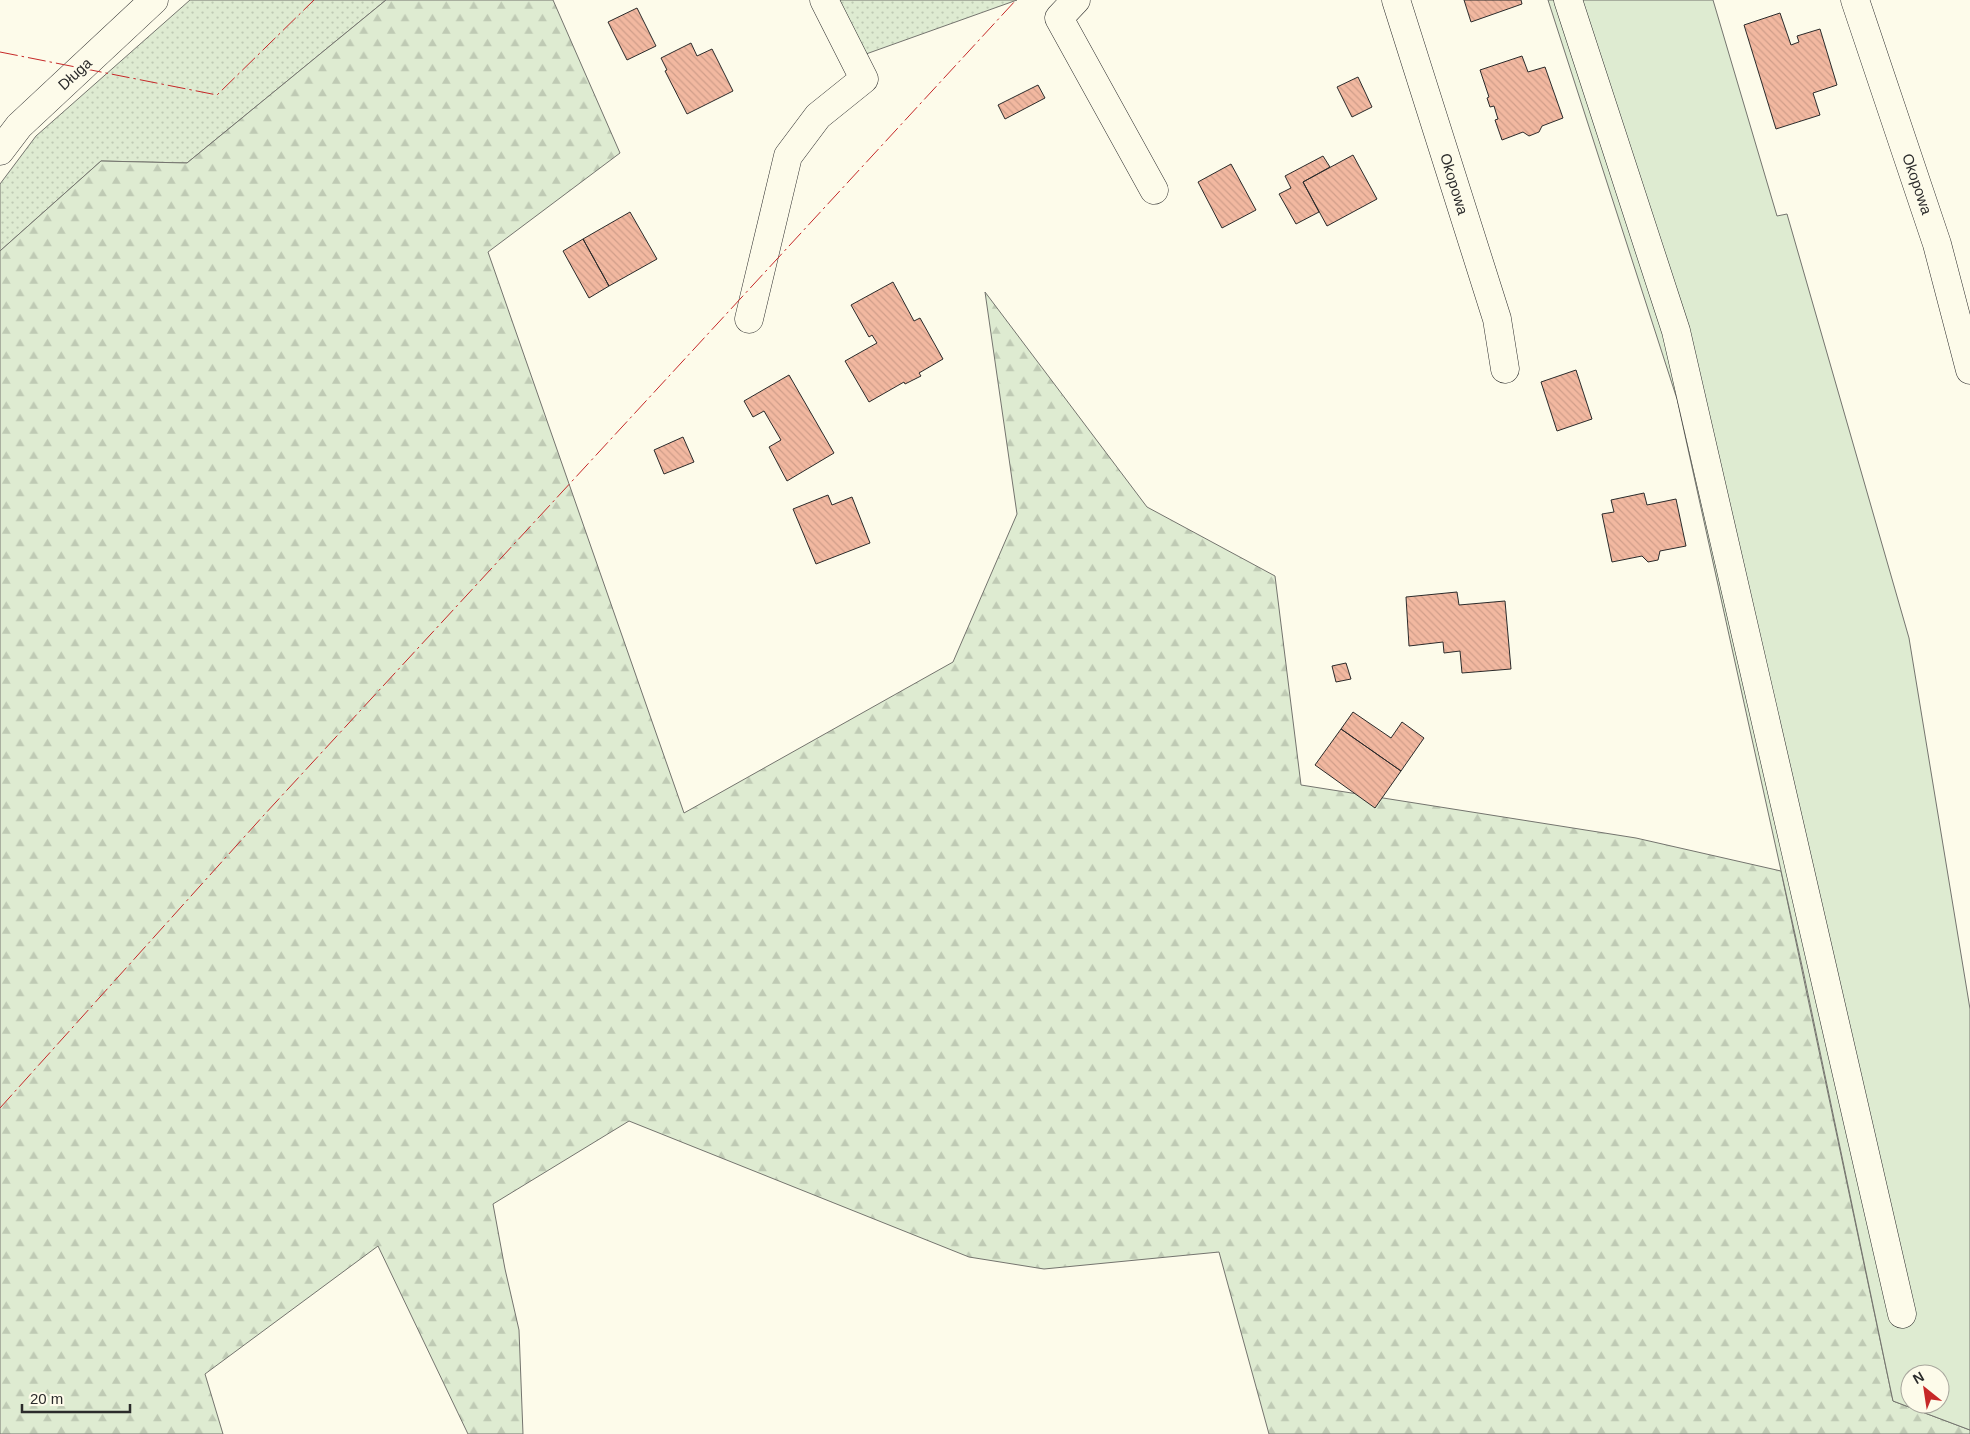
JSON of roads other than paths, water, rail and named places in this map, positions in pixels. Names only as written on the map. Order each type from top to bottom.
[{"type":"street","name":"Długa","points":[[0,151],[19,126],[154,0]]},
{"type":"street","points":[[749,319],[788,156],[818,116],[864,79],[824,0]]},
{"type":"street","points":[[1076,0],[1059,18],[1154,190]]},
{"type":"street","name":"Okopowa","points":[[1396,0],[1496,319],[1505,369]]},
{"type":"street","points":[[1568,0],[1676,331],[1902,1314]]},
{"type":"street","name":"Okopowa","points":[[1854,0],[1937,244],[1970,370]]}]
